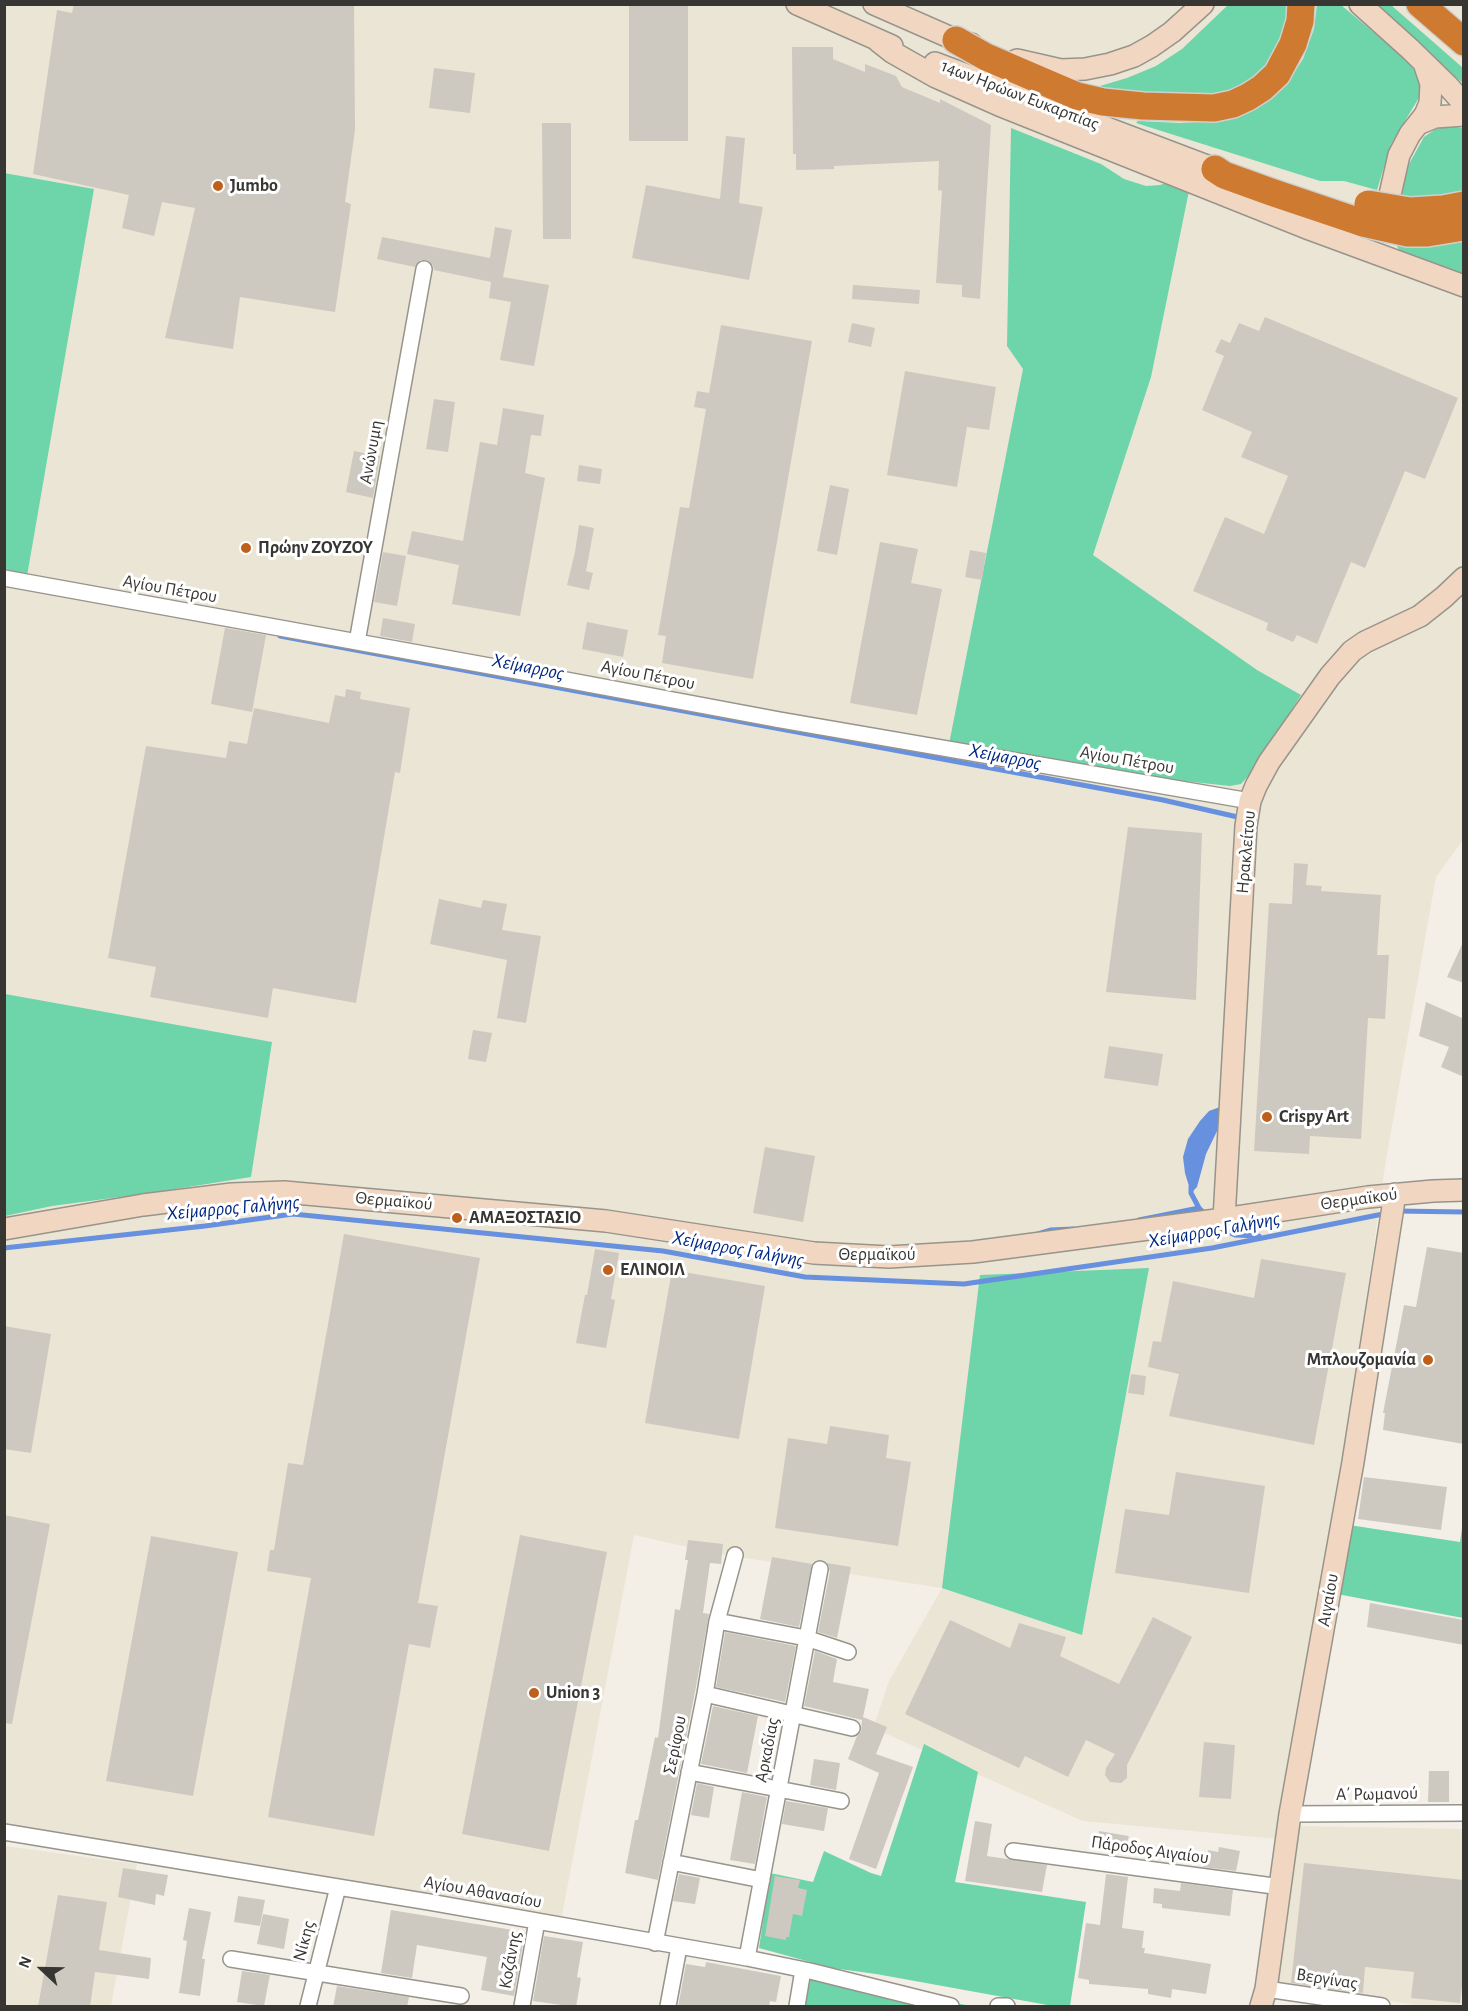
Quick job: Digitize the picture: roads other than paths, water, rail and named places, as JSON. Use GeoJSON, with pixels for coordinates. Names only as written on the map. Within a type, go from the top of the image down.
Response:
{"type":"FeatureCollection","features":[{"type":"Feature","properties":{"kind":"highway"},"geometry":{"type":"LineString","coordinates":[[956,40],[986,57],[1077,96],[1125,105],[1214,108],[1233,104],[1248,97],[1277,74],[1293,44],[1301,4]]}},
{"type":"Feature","properties":{"kind":"highway"},"geometry":{"type":"LineString","coordinates":[[1420,4],[1464,42]]}},
{"type":"Feature","properties":{"kind":"highway"},"geometry":{"type":"LineString","coordinates":[[1215,169],[1235,170],[1309,190],[1408,233],[1428,233],[1464,227]]}},
{"type":"Feature","properties":{"kind":"highway"},"geometry":{"type":"LineString","coordinates":[[1365,214],[1443,209],[1464,205]]}},
{"type":"Feature","properties":{"kind":"street","name":"14ων Ηρώων Ευκαρπίας"},"geometry":{"type":"LineString","coordinates":[[874,4],[956,40],[1035,65],[1061,70],[1085,69],[1110,64],[1143,52],[1172,32],[1203,4]]}},
{"type":"Feature","properties":{"kind":"street"},"geometry":{"type":"LineString","coordinates":[[897,4],[920,24]]}},
{"type":"Feature","properties":{"kind":"street"},"geometry":{"type":"LineString","coordinates":[[1360,4],[1448,86],[1464,104]]}},
{"type":"Feature","properties":{"kind":"street","name":"14ων Ηρώων Ευκαρπίας"},"geometry":{"type":"LineString","coordinates":[[815,8],[878,41],[1215,169]]}},
{"type":"Feature","properties":{"kind":"street"},"geometry":{"type":"LineString","coordinates":[[878,41],[892,52],[936,76],[999,105],[1464,286]]}},
{"type":"Feature","properties":{"kind":"street"},"geometry":{"type":"LineString","coordinates":[[1423,116],[1431,89],[1424,63]]}},
{"type":"Feature","properties":{"kind":"street"},"geometry":{"type":"LineString","coordinates":[[1378,254],[1395,169],[1404,144],[1448,86]]}},
{"type":"Feature","properties":{"kind":"street"},"geometry":{"type":"LineString","coordinates":[[1423,116],[1464,115]]}},
{"type":"Feature","properties":{"kind":"street","name":"Ανώνυμη"},"geometry":{"type":"LineString","coordinates":[[357,642],[424,269]]}},
{"type":"Feature","properties":{"kind":"street","name":"Αγίου Πέτρου"},"geometry":{"type":"LineString","coordinates":[[4,578],[780,720],[1250,801]]}},
{"type":"Feature","properties":{"kind":"street","name":"Ηρακλείτου"},"geometry":{"type":"LineString","coordinates":[[1224,1219],[1244,858],[1250,801],[1269,762],[1330,676],[1352,651],[1365,642],[1420,616],[1464,578]]}},
{"type":"Feature","properties":{"kind":"street","name":"Θερμαϊκού"},"geometry":{"type":"LineString","coordinates":[[4,1229],[181,1200],[256,1192],[284,1192],[564,1216],[653,1227],[814,1253],[889,1257],[973,1252],[1395,1194],[1464,1190]]}},
{"type":"Feature","properties":{"kind":"street","name":"Αιγαίου"},"geometry":{"type":"LineString","coordinates":[[1264,1998],[1290,1814],[1353,1462],[1395,1194]]}},
{"type":"Feature","properties":{"kind":"street","name":"Σερίφου"},"geometry":{"type":"LineString","coordinates":[[655,1943],[705,1694],[717,1621],[735,1555]]}},
{"type":"Feature","properties":{"kind":"street","name":"Αρκαδίας"},"geometry":{"type":"LineString","coordinates":[[747,1958],[820,1569]]}},
{"type":"Feature","properties":{"kind":"street"},"geometry":{"type":"LineString","coordinates":[[717,1621],[806,1638],[848,1652]]}},
{"type":"Feature","properties":{"kind":"street"},"geometry":{"type":"LineString","coordinates":[[705,1694],[852,1728]]}},
{"type":"Feature","properties":{"kind":"street"},"geometry":{"type":"LineString","coordinates":[[689,1773],[841,1801]]}},
{"type":"Feature","properties":{"kind":"street","name":"Α΄ Ρωμανού"},"geometry":{"type":"LineString","coordinates":[[1290,1814],[1464,1813]]}},
{"type":"Feature","properties":{"kind":"street","name":"Αγίου Αθανασίου"},"geometry":{"type":"LineString","coordinates":[[4,1832],[747,1958],[951,2007]]}},
{"type":"Feature","properties":{"kind":"street","name":"Πάροδος Αιγαίου"},"geometry":{"type":"LineString","coordinates":[[1013,1851],[1281,1887]]}},
{"type":"Feature","properties":{"kind":"street"},"geometry":{"type":"LineString","coordinates":[[671,1862],[762,1880]]}},
{"type":"Feature","properties":{"kind":"street","name":"Νίκης"},"geometry":{"type":"LineString","coordinates":[[308,2007],[338,1887]]}},
{"type":"Feature","properties":{"kind":"street","name":"Κοζάνης"},"geometry":{"type":"LineString","coordinates":[[522,2007],[537,1921]]}},
{"type":"Feature","properties":{"kind":"street"},"geometry":{"type":"LineString","coordinates":[[668,2007],[679,1947]]}},
{"type":"Feature","properties":{"kind":"street"},"geometry":{"type":"LineString","coordinates":[[231,1959],[461,1996]]}},
{"type":"Feature","properties":{"kind":"street"},"geometry":{"type":"LineString","coordinates":[[797,2007],[803,1970]]}},
{"type":"Feature","properties":{"kind":"street","name":"Βεργίνας"},"geometry":{"type":"LineString","coordinates":[[1264,1998],[1382,2007]]}},
{"type":"Feature","properties":{"kind":"street"},"geometry":{"type":"LineString","coordinates":[[998,2007],[1007,2007]]}},
{"type":"Feature","properties":{"kind":"water"},"geometry":{"type":"Polygon","coordinates":[[[1220,1107],[1218,1129],[1206,1154],[1197,1187],[1191,1193],[1183,1157],[1188,1139],[1209,1111],[1220,1107]]]}},
{"type":"Feature","properties":{"kind":"waterway","name":"Χείμαρρος"},"geometry":{"type":"LineString","coordinates":[[280,636],[1163,800],[1242,818]]}},
{"type":"Feature","properties":{"kind":"waterway","name":"Χείμαρρος"},"geometry":{"type":"LineString","coordinates":[[1191,1187],[1191,1193],[1199,1208],[1206,1215]]}},
{"type":"Feature","properties":{"kind":"waterway","name":"Χείμαρρος Γαλήνης"},"geometry":{"type":"LineString","coordinates":[[1139,1220],[1199,1208]]}},
{"type":"Feature","properties":{"kind":"waterway","name":"Χείμαρρος Γαλήνης"},"geometry":{"type":"LineString","coordinates":[[1397,1211],[1464,1212]]}},
{"type":"Feature","properties":{"kind":"waterway","name":"Χείμαρρος Γαλήνης"},"geometry":{"type":"LineString","coordinates":[[4,1248],[293,1214],[663,1251],[805,1277],[964,1284],[1212,1248],[1388,1213]]}},
{"type":"Feature","properties":{"kind":"waterway","name":"Χείμαρρος"},"geometry":{"type":"LineString","coordinates":[[1219,1228],[1235,1235],[1259,1236]]}},
{"type":"Feature","properties":{"kind":"waterway","name":"Χείμαρρος Γαλήνης"},"geometry":{"type":"LineString","coordinates":[[1038,1234],[1051,1230],[1073,1229]]}},
{"type":"Feature","properties":{"kind":"place","name":"Jumbo"},"geometry":{"type":"Point","coordinates":[218,186]}},
{"type":"Feature","properties":{"kind":"place","name":"Πρώην ΖΟΥΖΟΥ"},"geometry":{"type":"Point","coordinates":[246,548]}},
{"type":"Feature","properties":{"kind":"place","name":"Crispy Art"},"geometry":{"type":"Point","coordinates":[1267,1117]}},
{"type":"Feature","properties":{"kind":"place","name":"ΑΜΑΞΟΣΤΑΣΙΟ"},"geometry":{"type":"Point","coordinates":[457,1218]}},
{"type":"Feature","properties":{"kind":"place","name":"ΕΛΙΝΟΙΛ"},"geometry":{"type":"Point","coordinates":[608,1270]}},
{"type":"Feature","properties":{"kind":"place","name":"Μπλουζομανία"},"geometry":{"type":"Point","coordinates":[1428,1360]}},
{"type":"Feature","properties":{"kind":"place","name":"Union 3"},"geometry":{"type":"Point","coordinates":[534,1693]}}]}
